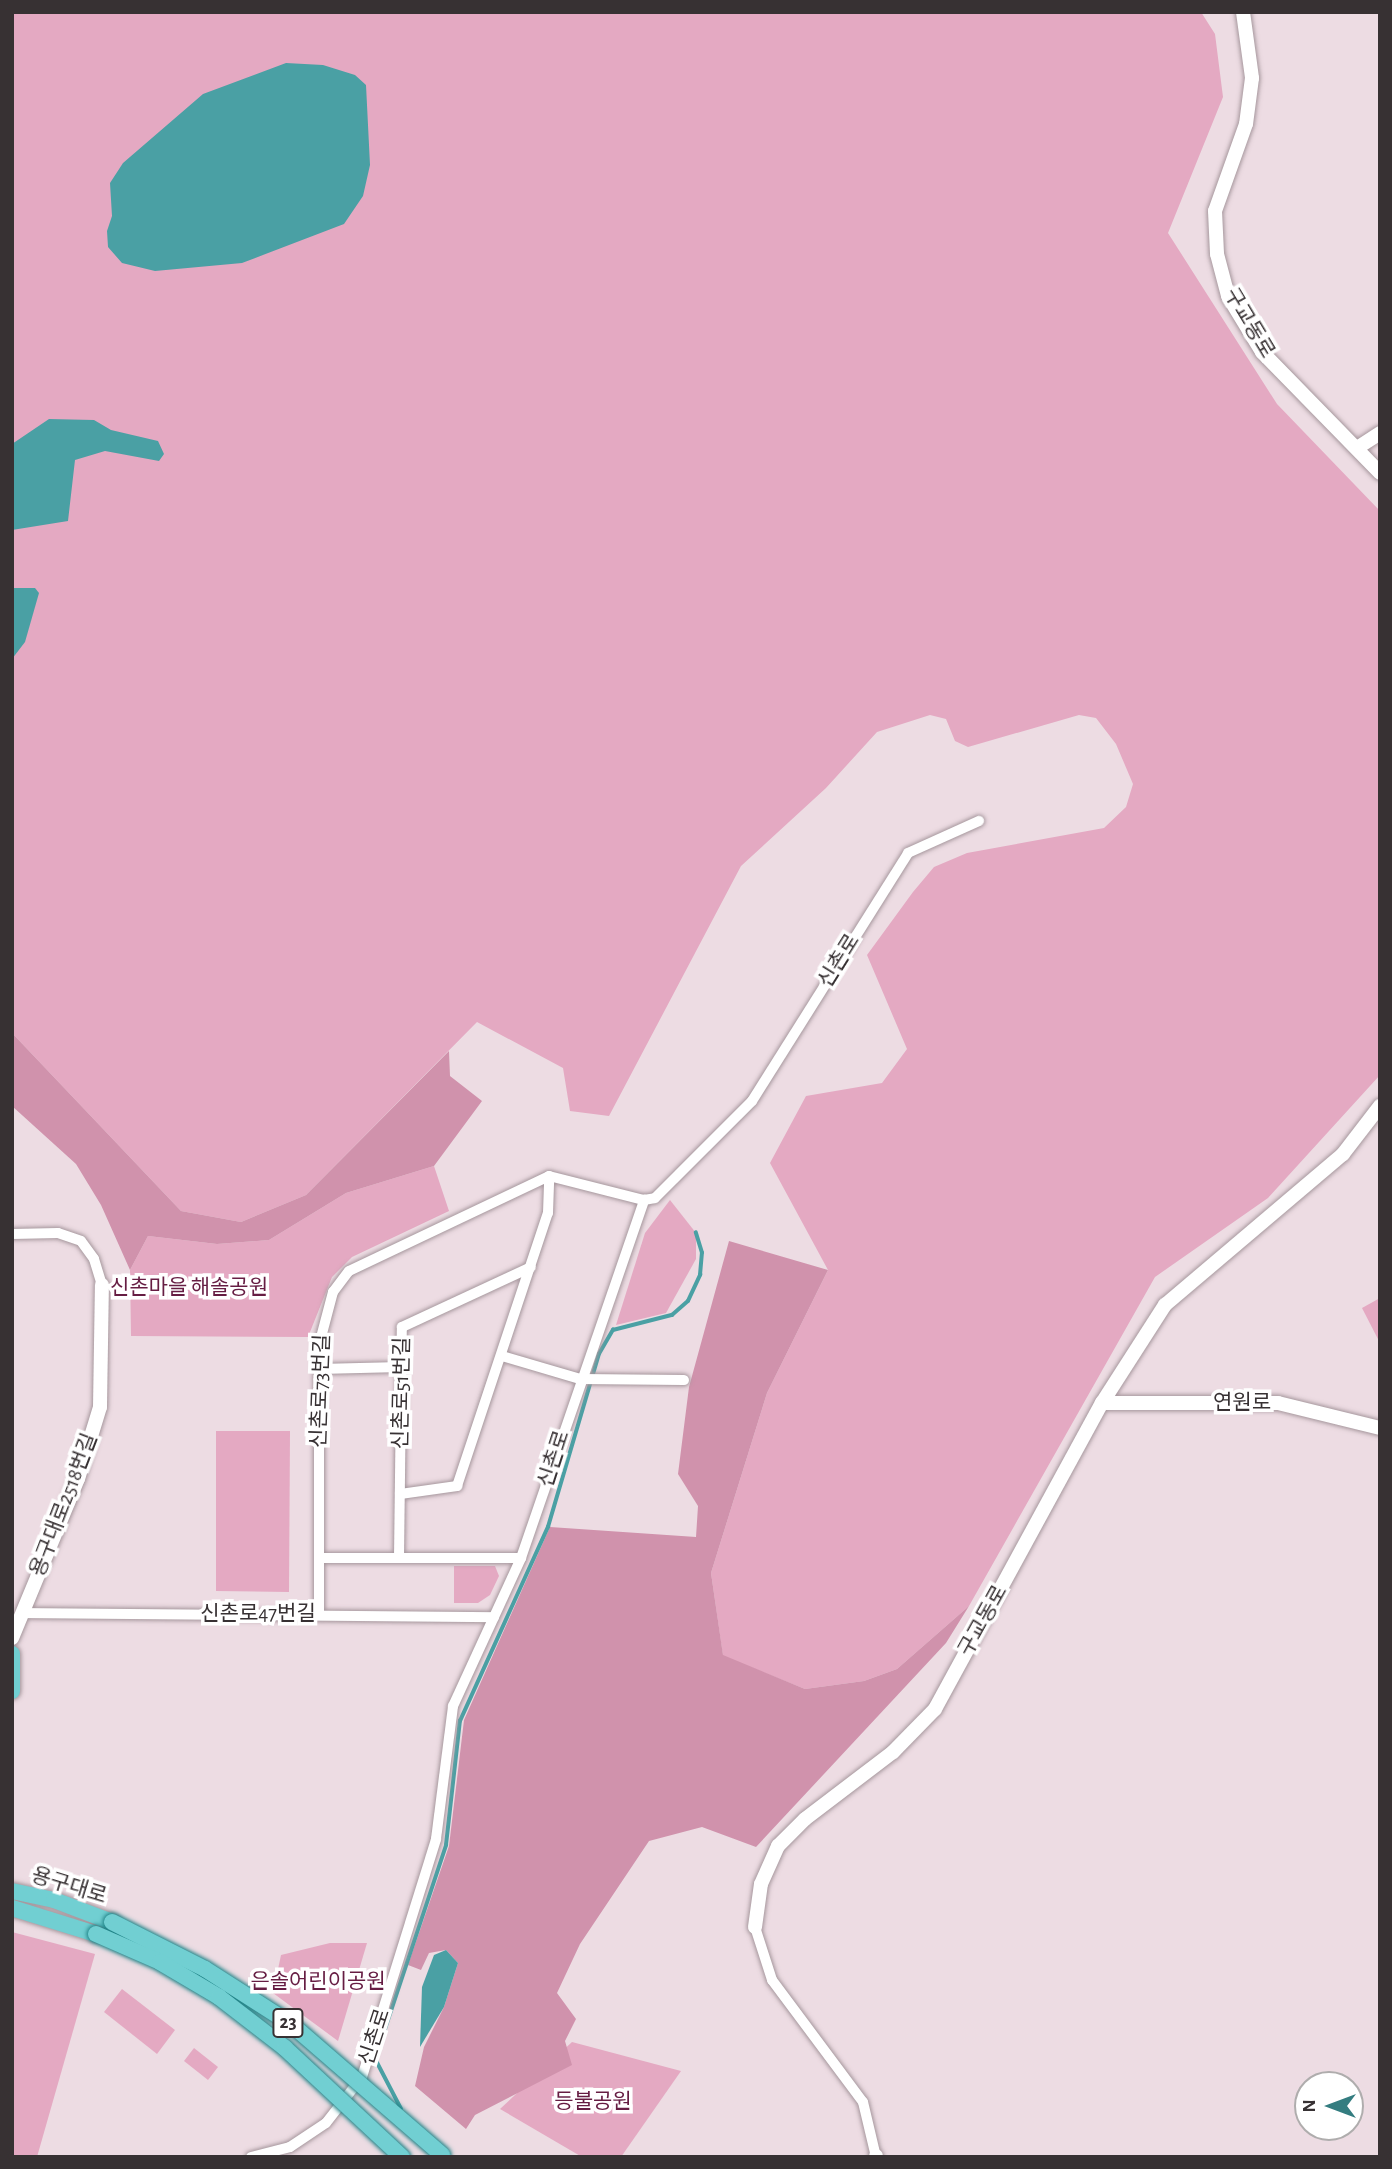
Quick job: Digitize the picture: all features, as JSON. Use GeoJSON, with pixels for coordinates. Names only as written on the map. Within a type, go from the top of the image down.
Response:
{"type":"FeatureCollection","features":[{"type":"Feature","properties":{"kind":"main road"},"geometry":{"type":"LineString","coordinates":[[12,1654],[12,1691]]}},
{"type":"Feature","properties":{"kind":"main road"},"geometry":{"type":"LineString","coordinates":[[12,1879],[34,1895]]}},
{"type":"Feature","properties":{"kind":"main road","name":"용구대로"},"geometry":{"type":"LineString","coordinates":[[12,1891],[54,1900],[112,1922],[205,1969],[291,2024],[443,2156]]}},
{"type":"Feature","properties":{"kind":"main road"},"geometry":{"type":"LineString","coordinates":[[12,1897],[54,1900]]}},
{"type":"Feature","properties":{"kind":"main road","name":"용구대로"},"geometry":{"type":"LineString","coordinates":[[12,1908],[96,1934],[160,1962],[219,1997],[285,2048],[402,2157]]}},
{"type":"Feature","properties":{"kind":"street","name":"구교동로"},"geometry":{"type":"LineString","coordinates":[[1243,12],[1252,78],[1246,124],[1215,211],[1222,275],[1228,296],[1262,352],[1380,473]]}},
{"type":"Feature","properties":{"kind":"street"},"geometry":{"type":"LineString","coordinates":[[1357,448],[1380,433]]}},
{"type":"Feature","properties":{"kind":"street","name":"신촌로"},"geometry":{"type":"LineString","coordinates":[[251,2157],[290,2147],[326,2123],[362,2077],[436,1839],[453,1706],[521,1558],[580,1379],[644,1200],[655,1198],[752,1101],[908,853],[979,821]]}},
{"type":"Feature","properties":{"kind":"street","name":"구교동로"},"geometry":{"type":"LineString","coordinates":[[876,2157],[863,2102],[772,1980],[755,1927],[761,1884],[778,1846],[804,1819],[893,1752],[934,1709],[1102,1403],[1165,1305],[1343,1154],[1380,1106]]}},
{"type":"Feature","properties":{"kind":"street"},"geometry":{"type":"LineString","coordinates":[[400,1494],[457,1486],[548,1213],[549,1176],[644,1200]]}},
{"type":"Feature","properties":{"kind":"street","name":"신촌로73번길"},"geometry":{"type":"LineString","coordinates":[[319,1614],[318,1368],[324,1315],[333,1292],[349,1271],[549,1176]]}},
{"type":"Feature","properties":{"kind":"street"},"geometry":{"type":"LineString","coordinates":[[12,1234],[58,1233],[81,1241],[94,1259],[102,1284]]}},
{"type":"Feature","properties":{"kind":"street","name":"신촌로51번길"},"geometry":{"type":"LineString","coordinates":[[399,1558],[402,1327],[531,1267]]}},
{"type":"Feature","properties":{"kind":"street","name":"용구대로2518번길"},"geometry":{"type":"LineString","coordinates":[[12,1638],[78,1479],[100,1407],[102,1284]]}},
{"type":"Feature","properties":{"kind":"street"},"geometry":{"type":"LineString","coordinates":[[502,1356],[580,1379],[684,1380]]}},
{"type":"Feature","properties":{"kind":"street"},"geometry":{"type":"LineString","coordinates":[[318,1368],[401,1367]]}},
{"type":"Feature","properties":{"kind":"street","name":"연원로"},"geometry":{"type":"LineString","coordinates":[[1102,1403],[1278,1403],[1380,1428]]}},
{"type":"Feature","properties":{"kind":"street"},"geometry":{"type":"LineString","coordinates":[[319,1558],[521,1558]]}},
{"type":"Feature","properties":{"kind":"street","name":"신촌로47번길"},"geometry":{"type":"LineString","coordinates":[[22,1613],[494,1617]]}},
{"type":"Feature","properties":{"kind":"green space"},"geometry":{"type":"Polygon","coordinates":[[[12,12],[1201,12],[1215,34],[1223,97],[1168,233],[1277,404],[1380,511],[1380,1075],[1268,1198],[1155,1277],[969,1606],[897,1669],[864,1681],[805,1689],[723,1656],[711,1573],[767,1393],[828,1270],[770,1163],[806,1096],[882,1083],[907,1049],[867,955],[913,892],[934,867],[967,853],[1104,828],[1126,807],[1133,784],[1116,744],[1096,718],[1079,715],[968,747],[955,741],[946,719],[930,715],[877,732],[826,788],[741,866],[609,1116],[570,1111],[563,1068],[477,1022],[306,1195],[241,1222],[181,1211],[12,1033],[12,12]]]}},
{"type":"Feature","properties":{"kind":"green space","name":"신촌마을 해솔공원"},"geometry":{"type":"Polygon","coordinates":[[[434,1166],[449,1211],[352,1257],[332,1277],[308,1337],[131,1336],[130,1270],[148,1236],[217,1244],[269,1240],[346,1193],[434,1166]]]}},
{"type":"Feature","properties":{"kind":"green space"},"geometry":{"type":"Polygon","coordinates":[[[670,1200],[696,1233],[696,1259],[666,1313],[616,1325],[645,1233],[670,1200]]]}},
{"type":"Feature","properties":{"kind":"green space"},"geometry":{"type":"Polygon","coordinates":[[[1380,1298],[1380,1343],[1362,1308],[1380,1298]]]}},
{"type":"Feature","properties":{"kind":"green space"},"geometry":{"type":"Polygon","coordinates":[[[216,1431],[290,1431],[289,1592],[216,1591],[216,1431]]]}},
{"type":"Feature","properties":{"kind":"green space"},"geometry":{"type":"Polygon","coordinates":[[[454,1566],[495,1566],[499,1576],[490,1595],[478,1603],[454,1603],[454,1566]]]}},
{"type":"Feature","properties":{"kind":"green space"},"geometry":{"type":"Polygon","coordinates":[[[12,1932],[95,1954],[37,2157],[12,2157],[12,1932]]]}},
{"type":"Feature","properties":{"kind":"green space","name":"은솔어린이공원"},"geometry":{"type":"Polygon","coordinates":[[[330,1943],[367,1943],[338,2041],[273,1993],[281,1955],[330,1943]]]}},
{"type":"Feature","properties":{"kind":"green space"},"geometry":{"type":"Polygon","coordinates":[[[122,1989],[175,2030],[157,2054],[104,2012],[122,1989]]]}},
{"type":"Feature","properties":{"kind":"green space","name":"등불공원"},"geometry":{"type":"Polygon","coordinates":[[[572,2042],[681,2071],[621,2157],[582,2157],[500,2109],[572,2042]]]}},
{"type":"Feature","properties":{"kind":"green space"},"geometry":{"type":"Polygon","coordinates":[[[194,2048],[218,2067],[208,2080],[184,2061],[194,2048]]]}},
{"type":"Feature","properties":{"kind":"shaded area"},"geometry":{"type":"Polygon","coordinates":[[[12,1033],[181,1211],[241,1222],[306,1195],[449,1051],[450,1076],[482,1101],[434,1166],[346,1193],[269,1240],[217,1244],[148,1236],[130,1270],[101,1205],[76,1164],[12,1106],[12,1033]]]}},
{"type":"Feature","properties":{"kind":"shaded area"},"geometry":{"type":"Polygon","coordinates":[[[729,1241],[828,1270],[767,1393],[711,1573],[723,1655],[805,1689],[864,1681],[897,1669],[969,1606],[946,1643],[756,1847],[702,1827],[649,1841],[580,1944],[557,1993],[576,2019],[565,2041],[572,2065],[475,2115],[466,2129],[415,2086],[424,2047],[444,2007],[458,1963],[446,1950],[429,1953],[421,1970],[408,1965],[449,1846],[464,1720],[550,1527],[696,1537],[698,1506],[678,1474],[689,1387],[729,1241]]]}},
{"type":"Feature","properties":{"kind":"water"},"geometry":{"type":"Polygon","coordinates":[[[286,63],[323,65],[355,75],[366,85],[370,165],[363,196],[344,224],[242,263],[155,271],[122,263],[108,247],[107,231],[112,216],[110,183],[123,163],[203,94],[286,63]]]}},
{"type":"Feature","properties":{"kind":"water"},"geometry":{"type":"Polygon","coordinates":[[[49,419],[94,420],[111,430],[158,441],[164,454],[159,461],[105,451],[75,460],[68,521],[12,530],[12,444],[49,419]]]}},
{"type":"Feature","properties":{"kind":"water"},"geometry":{"type":"Polygon","coordinates":[[[12,588],[35,588],[39,593],[25,642],[12,659],[12,588]]]}},
{"type":"Feature","properties":{"kind":"water"},"geometry":{"type":"Polygon","coordinates":[[[446,1950],[458,1963],[444,2007],[420,2047],[422,1987],[434,1955],[446,1950]]]}},
{"type":"Feature","properties":{"kind":"waterway"},"geometry":{"type":"LineString","coordinates":[[401,2109],[375,2059],[446,1845],[460,1721],[548,1527],[599,1354],[613,1330],[672,1315],[688,1301],[700,1275],[702,1253],[696,1233]]}}]}
